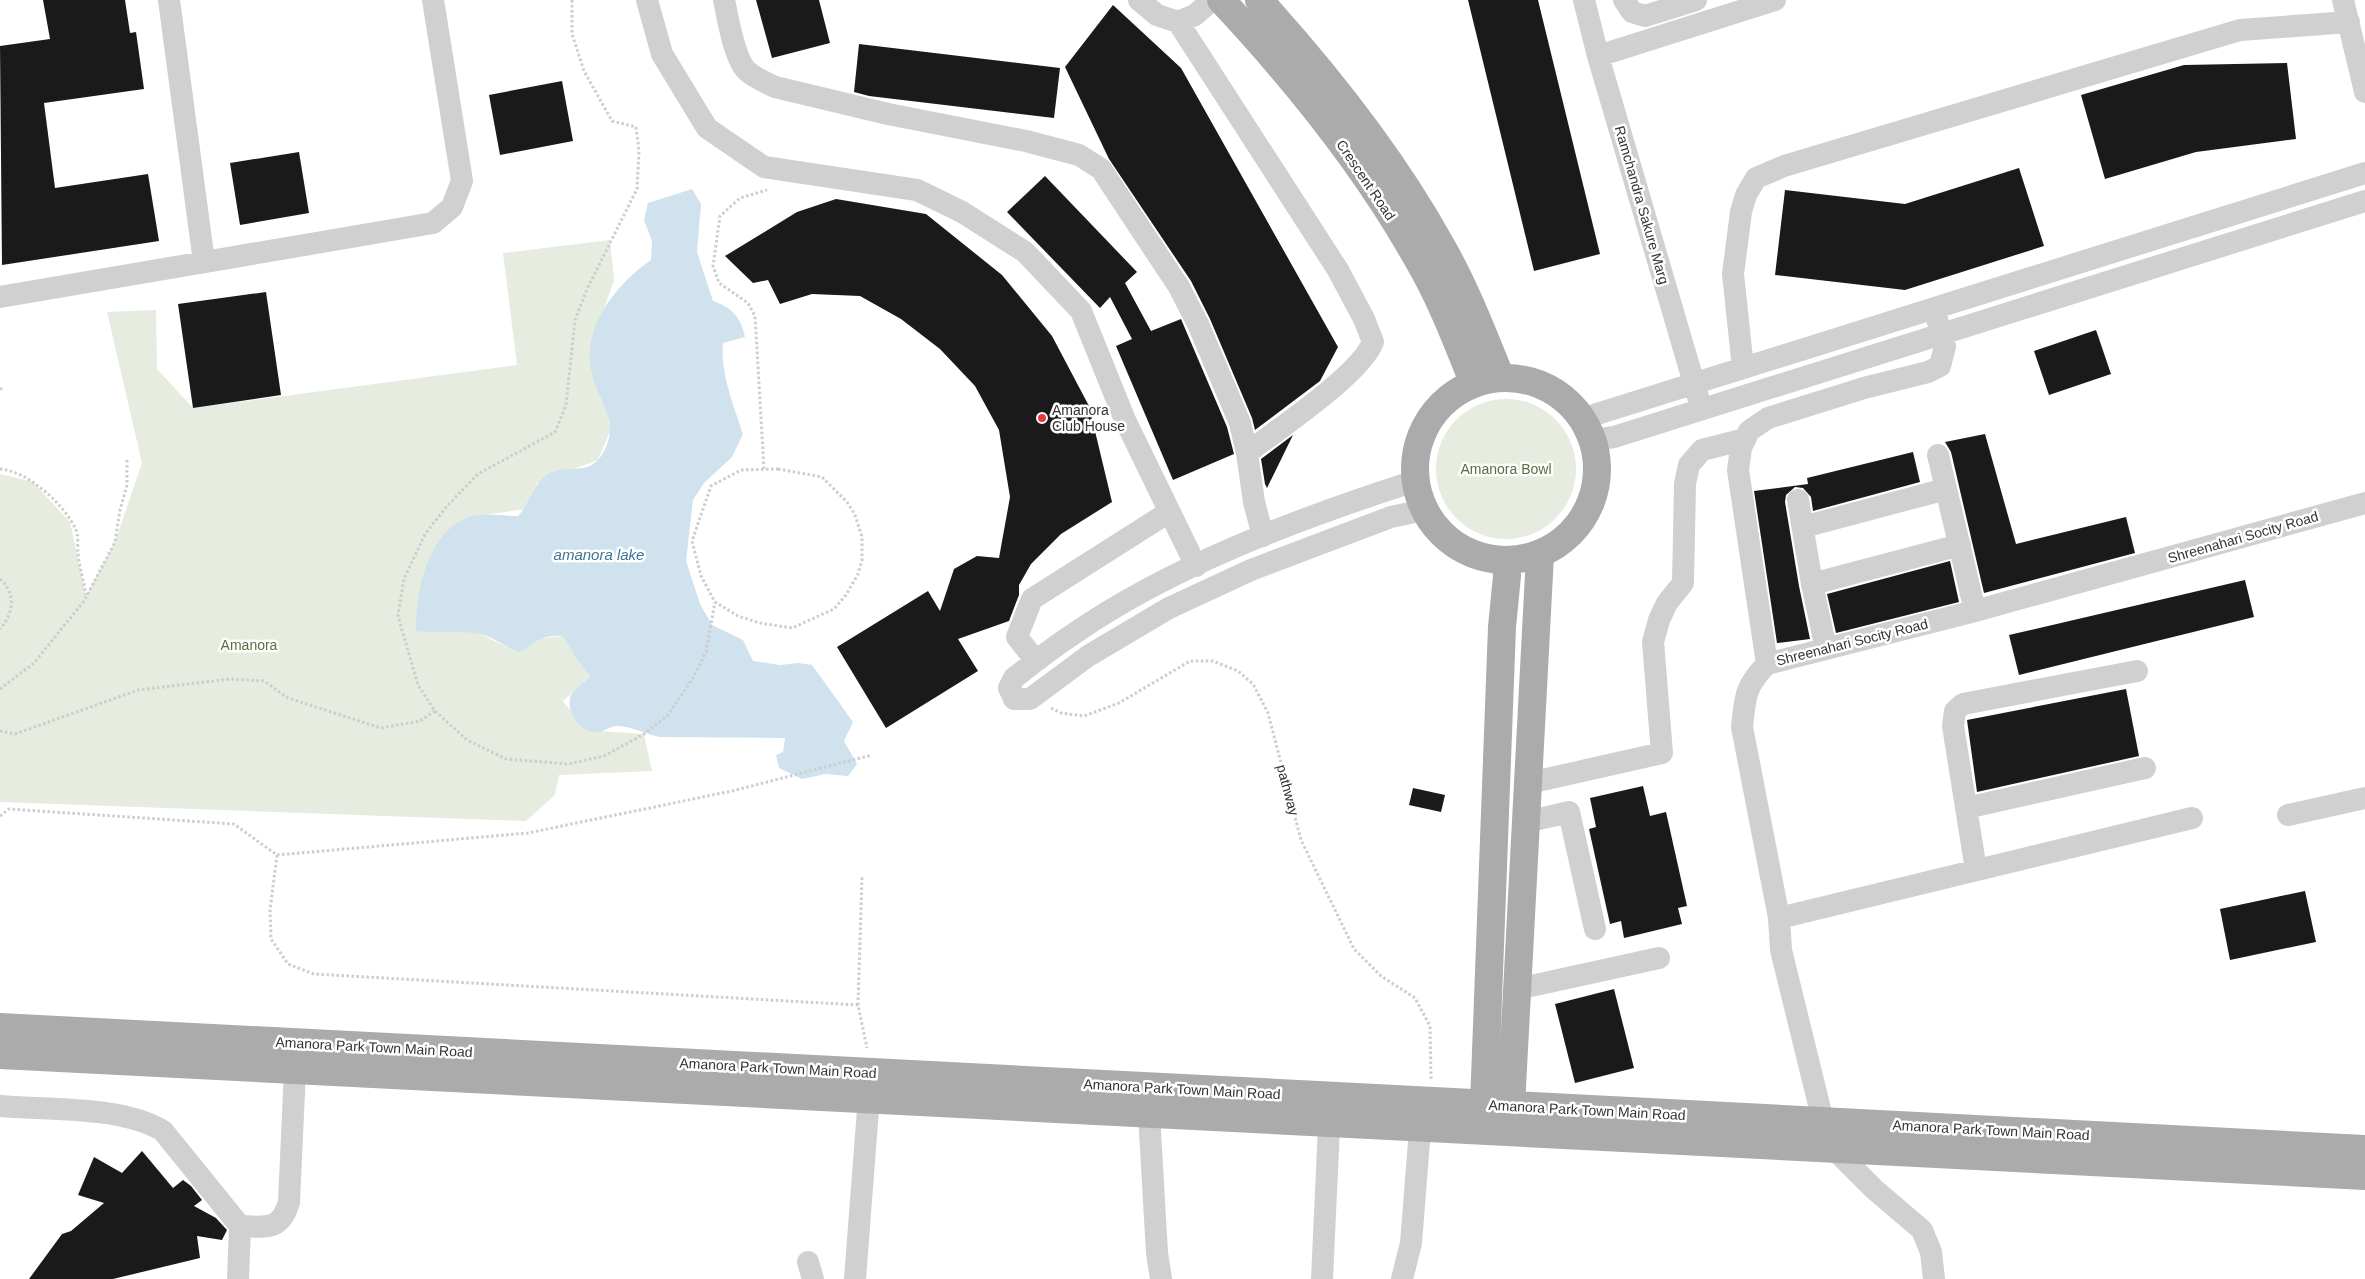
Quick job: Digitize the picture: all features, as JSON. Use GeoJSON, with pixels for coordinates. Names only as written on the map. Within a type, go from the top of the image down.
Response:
{"type":"FeatureCollection","features":[{"type":"Feature","properties":{"kind":"main road","name":"Crescent Road"},"geometry":{"type":"LineString","coordinates":[[1222,0],[1285,71],[1368,180],[1418,260],[1446,314],[1474,384]]}},
{"type":"Feature","properties":{"kind":"main road","name":"Crescent Road"},"geometry":{"type":"LineString","coordinates":[[1259,0],[1317,68],[1390,165],[1442,246],[1470,302],[1501,378]]}},
{"type":"Feature","properties":{"kind":"main road"},"geometry":{"type":"LineString","coordinates":[[1501,378],[1530,382],[1547,388],[1562,397],[1587,430],[1596,455],[1597,476],[1594,493],[1587,510],[1565,538],[1540,555],[1506,561],[1494,560],[1464,551],[1436,529],[1424,510],[1415,480],[1414,463],[1417,445],[1424,428],[1446,401],[1474,384],[1501,378]]}},
{"type":"Feature","properties":{"kind":"main road"},"geometry":{"type":"LineString","coordinates":[[1511,1106],[1540,555]]}},
{"type":"Feature","properties":{"kind":"main road"},"geometry":{"type":"LineString","coordinates":[[1484,1105],[1502,627],[1507,576],[1506,561]]}},
{"type":"Feature","properties":{"kind":"main road","name":"Amanora Park Town Main Road"},"geometry":{"type":"LineString","coordinates":[[0,1027],[2365,1149]]}},
{"type":"Feature","properties":{"kind":"main road","name":"Amanora Park Town Main Road"},"geometry":{"type":"LineString","coordinates":[[0,1055],[2365,1176]]}},
{"type":"Feature","properties":{"kind":"street"},"geometry":{"type":"LineString","coordinates":[[169,0],[204,262]]}},
{"type":"Feature","properties":{"kind":"street"},"geometry":{"type":"LineString","coordinates":[[0,297],[433,223],[452,207],[462,181],[433,0]]}},
{"type":"Feature","properties":{"kind":"street"},"geometry":{"type":"LineString","coordinates":[[647,0],[662,54],[707,128],[764,167],[917,190],[962,212],[1025,252],[1081,311],[1124,420],[1196,566]]}},
{"type":"Feature","properties":{"kind":"street"},"geometry":{"type":"LineString","coordinates":[[724,0],[737,50],[746,70],[760,80],[775,87],[888,114],[1026,141],[1079,155],[1101,170],[1179,287],[1198,324],[1240,423],[1247,453],[1254,502],[1263,536]]}},
{"type":"Feature","properties":{"kind":"street"},"geometry":{"type":"LineString","coordinates":[[1139,0],[1157,15],[1178,22],[1338,270],[1364,319],[1373,342],[1368,352],[1351,371],[1247,453]]}},
{"type":"Feature","properties":{"kind":"street"},"geometry":{"type":"LineString","coordinates":[[1178,22],[1195,15],[1212,0]]}},
{"type":"Feature","properties":{"kind":"street","name":"Ramchandra Sakure Marg"},"geometry":{"type":"LineString","coordinates":[[1584,0],[1598,56],[1702,410]]}},
{"type":"Feature","properties":{"kind":"street"},"geometry":{"type":"LineString","coordinates":[[1624,0],[1632,12],[1645,16],[1696,0]]}},
{"type":"Feature","properties":{"kind":"street"},"geometry":{"type":"LineString","coordinates":[[1598,56],[1775,0]]}},
{"type":"Feature","properties":{"kind":"street"},"geometry":{"type":"LineString","coordinates":[[2343,0],[2357,25]]}},
{"type":"Feature","properties":{"kind":"street"},"geometry":{"type":"LineString","coordinates":[[2359,0],[2357,25],[2365,92]]}},
{"type":"Feature","properties":{"kind":"street"},"geometry":{"type":"LineString","coordinates":[[1743,368],[1733,274],[1741,212],[1746,195],[1756,178],[1784,166],[2240,30],[2357,25]]}},
{"type":"Feature","properties":{"kind":"street"},"geometry":{"type":"LineString","coordinates":[[1587,430],[1694,384],[2365,173]]}},
{"type":"Feature","properties":{"kind":"street"},"geometry":{"type":"LineString","coordinates":[[1587,430],[1614,437],[2365,201]]}},
{"type":"Feature","properties":{"kind":"street"},"geometry":{"type":"LineString","coordinates":[[1768,664],[1738,470],[1741,448],[1745,439],[1749,431],[1768,418],[1928,372],[1940,366],[1946,346],[1934,308]]}},
{"type":"Feature","properties":{"kind":"street"},"geometry":{"type":"LineString","coordinates":[[1814,346],[1828,400]]}},
{"type":"Feature","properties":{"kind":"street"},"geometry":{"type":"LineString","coordinates":[[1528,783],[1662,753],[1653,642],[1667,603],[1683,583],[1685,484],[1689,465],[1702,450],[1745,439]]}},
{"type":"Feature","properties":{"kind":"street"},"geometry":{"type":"LineString","coordinates":[[1938,455],[1975,611]]}},
{"type":"Feature","properties":{"kind":"street"},"geometry":{"type":"LineString","coordinates":[[1415,480],[1263,536],[1156,584],[1081,629],[1014,678],[1009,688],[1014,699],[1030,699],[1088,656],[1169,608],[1251,570],[1391,517],[1424,510]]}},
{"type":"Feature","properties":{"kind":"street"},"geometry":{"type":"LineString","coordinates":[[1803,527],[1946,488]]}},
{"type":"Feature","properties":{"kind":"street"},"geometry":{"type":"LineString","coordinates":[[1798,500],[1812,584],[1826,649]]}},
{"type":"Feature","properties":{"kind":"street","name":"Shreenahari Socity Road"},"geometry":{"type":"LineString","coordinates":[[1835,1150],[1823,1121],[1781,950],[1779,918],[1742,727],[1745,698],[1753,678],[1768,664],[1975,611],[2365,503]]}},
{"type":"Feature","properties":{"kind":"street"},"geometry":{"type":"LineString","coordinates":[[1036,661],[1017,637],[1032,599],[1169,512]]}},
{"type":"Feature","properties":{"kind":"street"},"geometry":{"type":"LineString","coordinates":[[1812,584],[1960,546]]}},
{"type":"Feature","properties":{"kind":"street"},"geometry":{"type":"LineString","coordinates":[[1976,870],[1953,726],[1955,712],[1963,704],[2137,671]]}},
{"type":"Feature","properties":{"kind":"street"},"geometry":{"type":"LineString","coordinates":[[1966,808],[2145,768]]}},
{"type":"Feature","properties":{"kind":"street"},"geometry":{"type":"LineString","coordinates":[[2288,815],[2365,798]]}},
{"type":"Feature","properties":{"kind":"street"},"geometry":{"type":"LineString","coordinates":[[1526,822],[1569,812],[1595,929]]}},
{"type":"Feature","properties":{"kind":"street"},"geometry":{"type":"LineString","coordinates":[[1779,918],[2192,818]]}},
{"type":"Feature","properties":{"kind":"street"},"geometry":{"type":"LineString","coordinates":[[1517,989],[1659,958]]}},
{"type":"Feature","properties":{"kind":"street"},"geometry":{"type":"LineString","coordinates":[[240,1226],[267,1227],[279,1222],[286,1214],[289,1202],[295,1070]]}},
{"type":"Feature","properties":{"kind":"street"},"geometry":{"type":"LineString","coordinates":[[855,1279],[868,1100],[872,1073]]}},
{"type":"Feature","properties":{"kind":"street"},"geometry":{"type":"LineString","coordinates":[[1322,1279],[1331,1097]]}},
{"type":"Feature","properties":{"kind":"street"},"geometry":{"type":"LineString","coordinates":[[0,1106],[125,1115],[148,1122],[163,1132],[240,1226],[238,1279]]}},
{"type":"Feature","properties":{"kind":"street"},"geometry":{"type":"LineString","coordinates":[[1149,1114],[1157,1253],[1161,1279]]}},
{"type":"Feature","properties":{"kind":"street"},"geometry":{"type":"LineString","coordinates":[[1402,1279],[1410,1243],[1420,1128]]}},
{"type":"Feature","properties":{"kind":"street"},"geometry":{"type":"LineString","coordinates":[[1835,1150],[1874,1189],[1922,1230],[1931,1252],[1934,1279]]}},
{"type":"Feature","properties":{"kind":"path"},"geometry":{"type":"LineString","coordinates":[[572,0],[572,34],[588,78],[612,120],[636,127],[639,151],[637,189],[587,289],[575,320],[566,405],[555,432],[478,474],[447,506],[425,534],[404,579],[398,616],[418,685],[435,711],[466,740],[506,760],[568,764],[604,756],[644,734],[668,715],[693,678],[706,652],[715,602]]}},
{"type":"Feature","properties":{"kind":"path"},"geometry":{"type":"LineString","coordinates":[[764,469],[755,316],[748,302],[719,282],[713,266],[720,216],[740,198],[768,190]]}},
{"type":"Feature","properties":{"kind":"path"},"geometry":{"type":"LineString","coordinates":[[0,689],[34,663],[86,597],[115,542],[120,510],[127,485],[127,459]]}},
{"type":"Feature","properties":{"kind":"path"},"geometry":{"type":"LineString","coordinates":[[778,468],[822,477],[847,502],[862,537],[862,560],[858,574],[846,596],[834,609],[792,628],[760,623],[738,616],[715,602],[701,576],[692,541],[711,486],[741,470],[764,469],[778,468]]}},
{"type":"Feature","properties":{"kind":"path"},"geometry":{"type":"LineString","coordinates":[[0,470],[8,470],[33,482],[58,504],[77,531],[78,555],[86,597]]}},
{"type":"Feature","properties":{"kind":"path"},"geometry":{"type":"LineString","coordinates":[[0,579],[13,601],[10,619],[0,629]]}},
{"type":"Feature","properties":{"kind":"path","name":"pathway"},"geometry":{"type":"LineString","coordinates":[[1030,699],[1062,713],[1084,716],[1119,703],[1190,661],[1213,661],[1238,671],[1253,684],[1268,713],[1301,840],[1354,949],[1381,976],[1415,998],[1430,1026],[1432,1102]]}},
{"type":"Feature","properties":{"kind":"path"},"geometry":{"type":"LineString","coordinates":[[0,731],[15,734],[138,690],[230,679],[264,681],[288,698],[381,728],[420,721],[435,711]]}},
{"type":"Feature","properties":{"kind":"path"},"geometry":{"type":"LineString","coordinates":[[0,816],[8,809],[234,824],[277,855],[528,833],[732,791],[872,755]]}},
{"type":"Feature","properties":{"kind":"path"},"geometry":{"type":"LineString","coordinates":[[277,855],[270,910],[271,939],[288,964],[314,974],[858,1005]]}},
{"type":"Feature","properties":{"kind":"path"},"geometry":{"type":"LineString","coordinates":[[862,876],[858,1005],[872,1073]]}},
{"type":"Feature","properties":{"kind":"green space","name":"Amanora"},"geometry":{"type":"Polygon","coordinates":[[[610,240],[614,280],[600,320],[592,374],[607,411],[610,431],[598,460],[537,483],[525,509],[465,518],[478,633],[519,653],[538,639],[563,636],[590,676],[563,701],[586,730],[644,734],[652,771],[559,775],[555,795],[526,821],[0,802],[0,474],[33,482],[70,522],[86,596],[115,542],[142,463],[107,312],[156,310],[157,369],[193,408],[517,365],[503,253],[610,240]]]}},
{"type":"Feature","properties":{"kind":"green space","name":"Amanora Bowl"},"geometry":{"type":"Polygon","coordinates":[[[1506,399],[1533,405],[1545,411],[1555,420],[1564,430],[1570,442],[1576,469],[1570,496],[1564,508],[1555,518],[1545,527],[1533,533],[1506,539],[1479,533],[1467,527],[1457,518],[1448,508],[1442,496],[1436,469],[1442,442],[1448,430],[1457,420],[1467,411],[1479,405],[1506,399]]]}},
{"type":"Feature","properties":{"kind":"water","name":"amanora lake"},"geometry":{"type":"Polygon","coordinates":[[[692,189],[701,204],[697,252],[713,301],[735,314],[741,324],[745,337],[723,343],[728,389],[743,434],[732,457],[704,483],[693,500],[686,561],[700,604],[712,625],[743,640],[753,661],[780,665],[798,663],[812,665],[853,722],[844,741],[857,764],[848,776],[826,774],[802,779],[779,768],[776,755],[783,752],[785,738],[660,737],[619,726],[602,731],[590,731],[579,725],[575,720],[570,708],[570,701],[572,693],[590,676],[563,636],[550,636],[535,642],[519,653],[490,637],[480,634],[416,631],[418,600],[426,568],[432,552],[451,527],[469,517],[490,515],[518,516],[540,480],[552,472],[589,466],[601,457],[606,447],[610,428],[606,410],[592,374],[591,341],[596,324],[604,309],[625,282],[651,260],[652,241],[644,220],[648,203],[692,189]]]}},
{"type":"Feature","properties":{"kind":"building"},"geometry":{"type":"Polygon","coordinates":[[[43,0],[125,0],[130,33],[136,32],[144,89],[44,103],[55,188],[148,174],[159,241],[2,265],[0,46],[50,39],[43,0]]]}},
{"type":"Feature","properties":{"kind":"building"},"geometry":{"type":"Polygon","coordinates":[[[756,0],[819,0],[830,43],[772,58],[756,0]]]}},
{"type":"Feature","properties":{"kind":"building"},"geometry":{"type":"Polygon","coordinates":[[[1468,0],[1538,0],[1600,254],[1534,271],[1468,0]]]}},
{"type":"Feature","properties":{"kind":"building"},"geometry":{"type":"Polygon","coordinates":[[[1113,5],[1181,68],[1338,347],[1320,381],[1255,430],[1252,418],[1210,319],[1191,281],[1109,159],[1065,67],[1113,5]]]}},
{"type":"Feature","properties":{"kind":"building"},"geometry":{"type":"Polygon","coordinates":[[[859,44],[1060,68],[1054,118],[869,96],[854,92],[859,44]]]}},
{"type":"Feature","properties":{"kind":"building"},"geometry":{"type":"Polygon","coordinates":[[[2287,63],[2296,139],[2196,152],[2105,179],[2081,95],[2184,65],[2287,63]]]}},
{"type":"Feature","properties":{"kind":"building"},"geometry":{"type":"Polygon","coordinates":[[[562,81],[573,141],[500,155],[489,95],[562,81]]]}},
{"type":"Feature","properties":{"kind":"building"},"geometry":{"type":"Polygon","coordinates":[[[299,152],[309,213],[240,225],[230,163],[299,152]]]}},
{"type":"Feature","properties":{"kind":"building"},"geometry":{"type":"Polygon","coordinates":[[[2019,168],[2044,246],[1905,290],[1775,275],[1785,190],[1905,204],[2019,168]]]}},
{"type":"Feature","properties":{"kind":"building"},"geometry":{"type":"Polygon","coordinates":[[[1045,176],[1137,272],[1125,283],[1151,331],[1181,319],[1227,427],[1234,454],[1173,480],[1116,346],[1132,339],[1110,297],[1100,308],[1007,212],[1045,176]]]}},
{"type":"Feature","properties":{"kind":"building","name":"Amanora Club House"},"geometry":{"type":"Polygon","coordinates":[[[836,199],[926,214],[1002,275],[1052,336],[1089,406],[1112,502],[1061,534],[1031,564],[1019,585],[1019,595],[1009,621],[958,639],[978,671],[886,728],[837,647],[928,591],[940,611],[954,569],[977,556],[999,558],[1010,497],[999,430],[975,386],[940,349],[901,319],[860,296],[812,294],[780,304],[768,280],[753,283],[725,256],[797,212],[836,199]]]}},
{"type":"Feature","properties":{"kind":"building"},"geometry":{"type":"Polygon","coordinates":[[[266,292],[281,395],[193,408],[178,304],[266,292]]]}},
{"type":"Feature","properties":{"kind":"building"},"geometry":{"type":"Polygon","coordinates":[[[2096,330],[2111,374],[2049,395],[2034,351],[2096,330]]]}},
{"type":"Feature","properties":{"kind":"building"},"geometry":{"type":"Polygon","coordinates":[[[1985,434],[2016,544],[2126,517],[2135,553],[1984,593],[1951,452],[1945,442],[1985,434]]]}},
{"type":"Feature","properties":{"kind":"building"},"geometry":{"type":"Polygon","coordinates":[[[1293,435],[1267,488],[1261,459],[1293,435]]]}},
{"type":"Feature","properties":{"kind":"building"},"geometry":{"type":"Polygon","coordinates":[[[1913,452],[1920,482],[1813,511],[1811,497],[1803,488],[1795,487],[1786,495],[1785,502],[1799,586],[1810,639],[1777,643],[1754,491],[1808,484],[1807,478],[1913,452]]]}},
{"type":"Feature","properties":{"kind":"building"},"geometry":{"type":"Polygon","coordinates":[[[1950,561],[1959,602],[1836,633],[1827,594],[1950,561]]]}},
{"type":"Feature","properties":{"kind":"building"},"geometry":{"type":"Polygon","coordinates":[[[2245,580],[2254,617],[2019,675],[2009,635],[2245,580]]]}},
{"type":"Feature","properties":{"kind":"building"},"geometry":{"type":"Polygon","coordinates":[[[2126,689],[2139,756],[1977,792],[1967,720],[2126,689]]]}},
{"type":"Feature","properties":{"kind":"building"},"geometry":{"type":"Polygon","coordinates":[[[1643,786],[1650,816],[1666,812],[1687,906],[1678,908],[1682,924],[1624,938],[1621,921],[1610,924],[1589,829],[1596,827],[1590,798],[1643,786]]]}},
{"type":"Feature","properties":{"kind":"building"},"geometry":{"type":"Polygon","coordinates":[[[1413,788],[1445,795],[1441,812],[1409,805],[1413,788]]]}},
{"type":"Feature","properties":{"kind":"building"},"geometry":{"type":"Polygon","coordinates":[[[2305,891],[2316,942],[2230,960],[2220,909],[2305,891]]]}},
{"type":"Feature","properties":{"kind":"building"},"geometry":{"type":"Polygon","coordinates":[[[1614,989],[1634,1068],[1575,1083],[1555,1004],[1614,989]]]}},
{"type":"Feature","properties":{"kind":"building"},"geometry":{"type":"Polygon","coordinates":[[[142,1151],[173,1188],[183,1180],[191,1186],[202,1200],[194,1206],[216,1218],[227,1230],[222,1240],[197,1236],[200,1258],[113,1279],[29,1279],[62,1234],[71,1231],[104,1203],[78,1195],[94,1157],[122,1173],[142,1151]]]}},
{"type":"Feature","properties":{"kind":"place","name":"Amanora Club House"},"geometry":{"type":"Point","coordinates":[1042,418]}}]}
